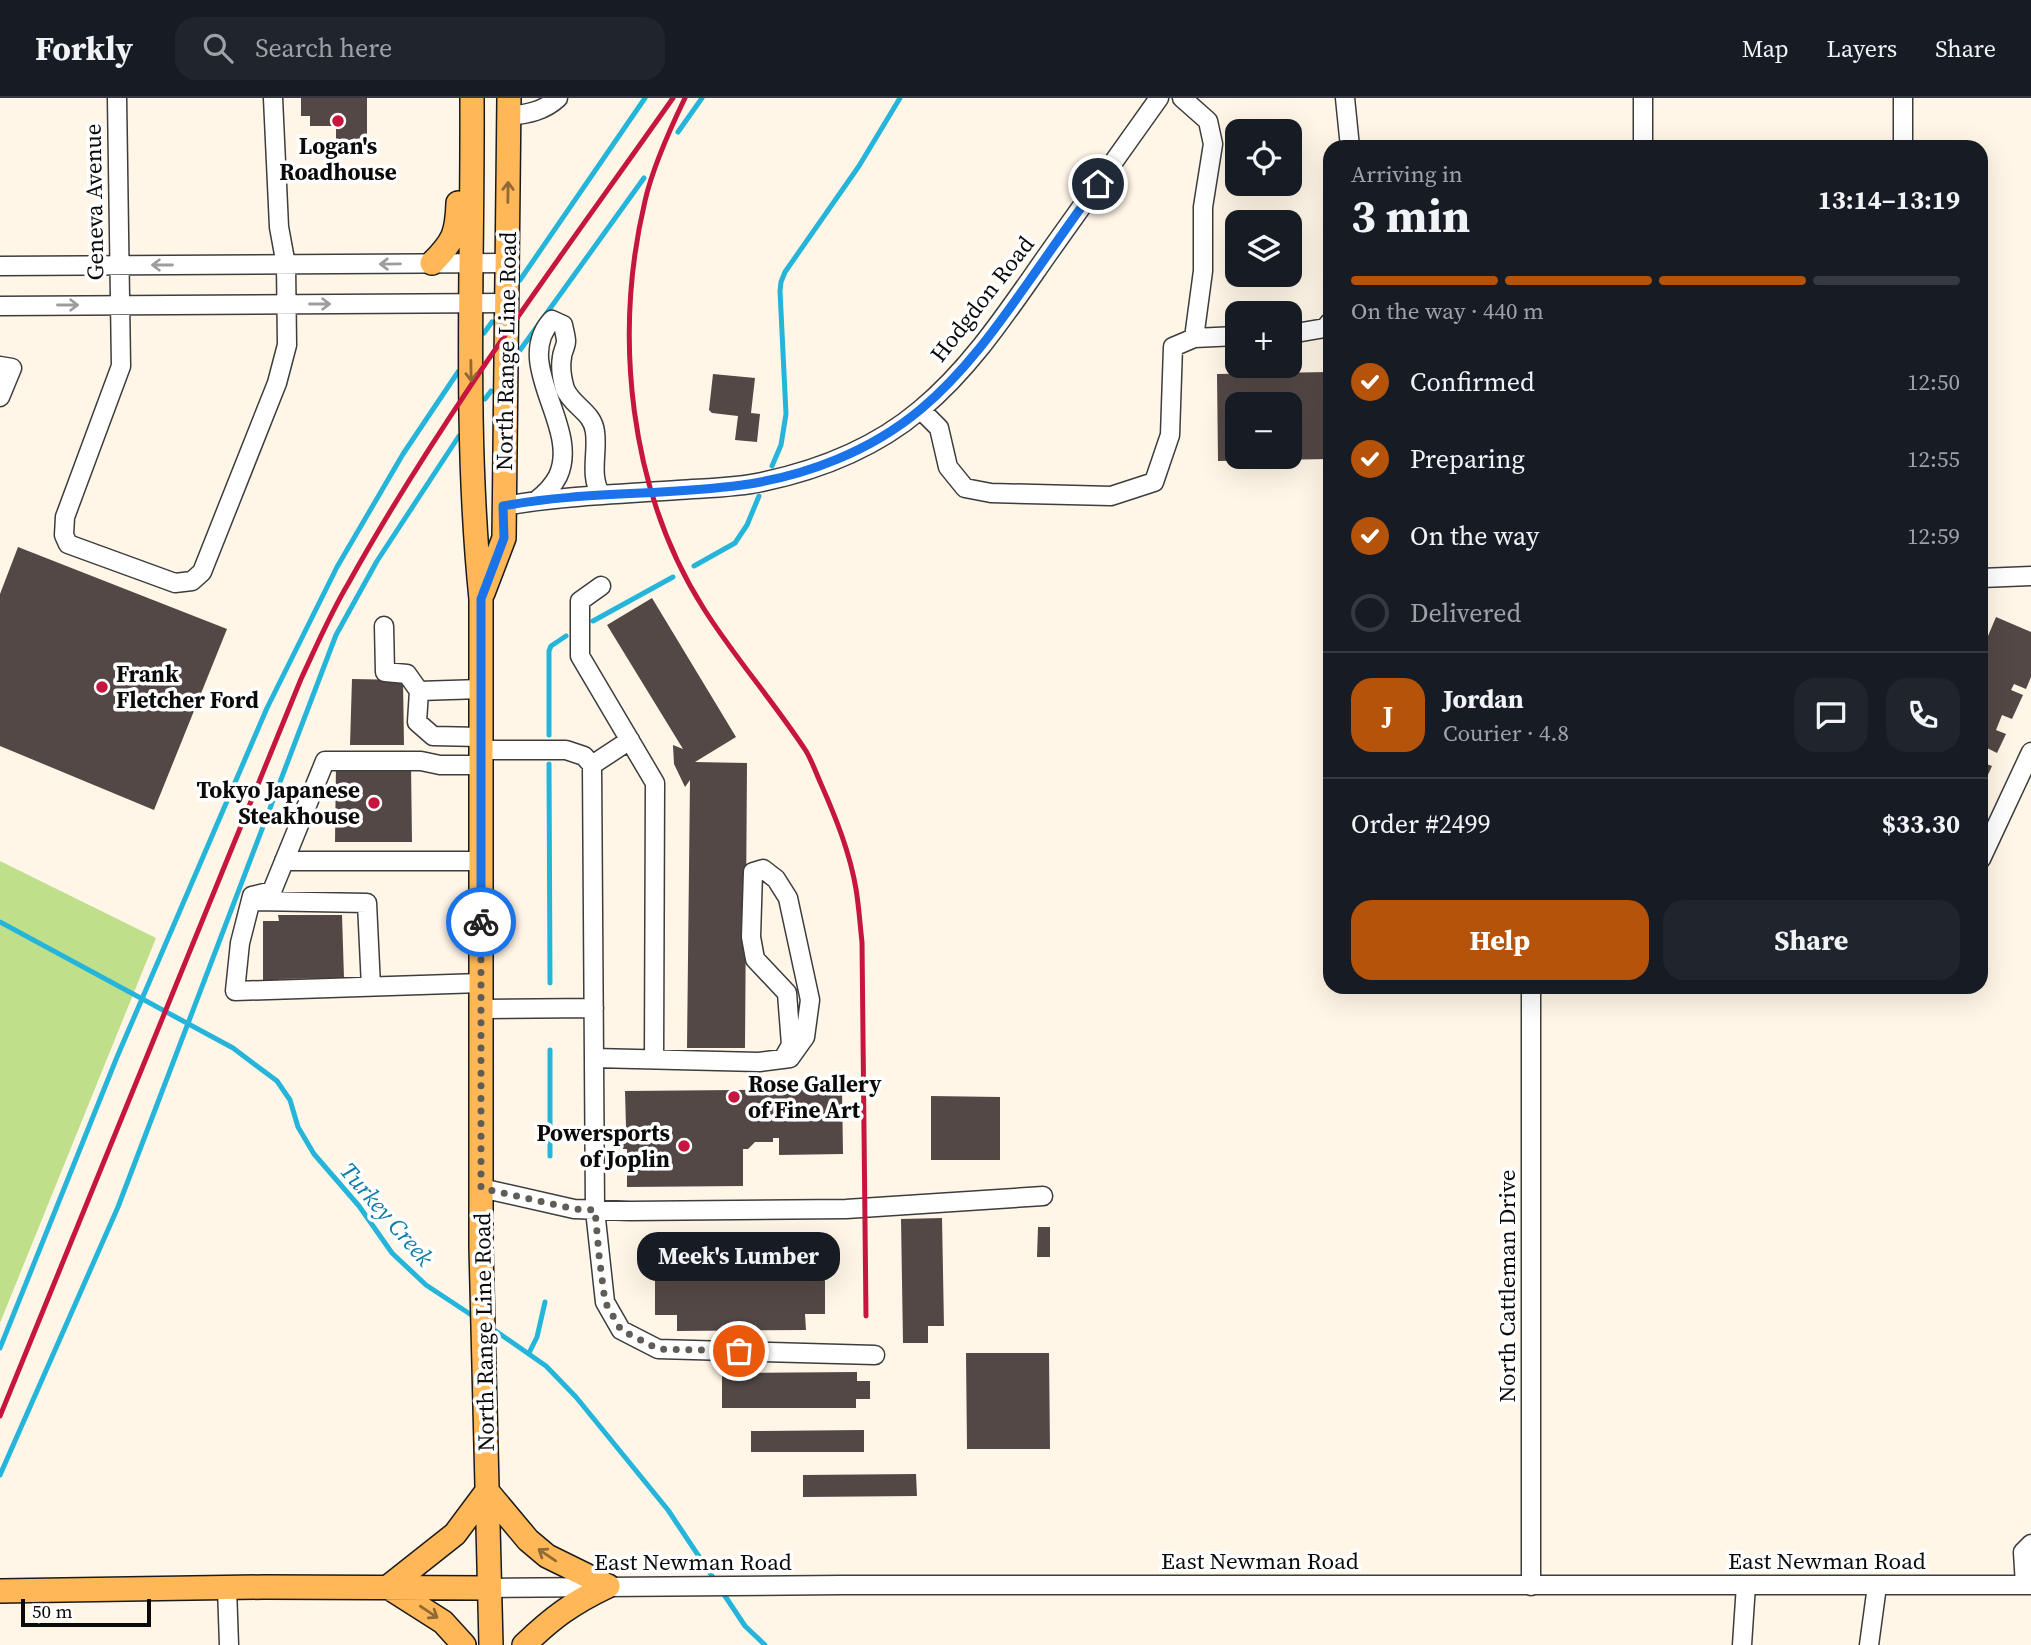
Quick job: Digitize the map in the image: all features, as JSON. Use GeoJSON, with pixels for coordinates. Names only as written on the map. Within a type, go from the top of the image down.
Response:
{"type":"FeatureCollection","features":[{"type":"Feature","properties":{"kind":"main road"},"geometry":{"type":"LineString","coordinates":[[432,263],[447,248],[457,227],[458,98]]}},
{"type":"Feature","properties":{"kind":"main road","name":"North Range Line Road"},"geometry":{"type":"LineString","coordinates":[[472,98],[470,303],[474,534],[481,599],[481,1247],[491,1645]]}},
{"type":"Feature","properties":{"kind":"main road","name":"North Range Line Road"},"geometry":{"type":"LineString","coordinates":[[481,599],[504,538],[509,107]]}},
{"type":"Feature","properties":{"kind":"main road"},"geometry":{"type":"LineString","coordinates":[[388,1587],[455,1534],[487,1490],[528,1540],[547,1556],[608,1586]]}},
{"type":"Feature","properties":{"kind":"main road"},"geometry":{"type":"LineString","coordinates":[[524,1645],[550,1619],[608,1586]]}},
{"type":"Feature","properties":{"kind":"main road"},"geometry":{"type":"LineString","coordinates":[[388,1587],[443,1622],[464,1645]]}},
{"type":"Feature","properties":{"kind":"main road"},"geometry":{"type":"LineString","coordinates":[[0,1591],[489,1588]]}},
{"type":"Feature","properties":{"kind":"street","name":"Geneva Avenue"},"geometry":{"type":"LineString","coordinates":[[117,98],[121,366],[65,517],[64,535],[68,544],[175,583],[192,581],[202,572],[277,383],[287,345],[286,265],[278,221],[273,98]]}},
{"type":"Feature","properties":{"kind":"street"},"geometry":{"type":"LineString","coordinates":[[509,107],[523,115],[547,108],[558,98]]}},
{"type":"Feature","properties":{"kind":"street","name":"Hodgdon Road"},"geometry":{"type":"LineString","coordinates":[[503,506],[537,500],[759,483],[814,469],[884,435],[920,410],[958,373],[992,334],[1159,98]]}},
{"type":"Feature","properties":{"kind":"street"},"geometry":{"type":"LineString","coordinates":[[1182,98],[1208,121],[1213,144],[1203,207],[1203,271],[1194,338]]}},
{"type":"Feature","properties":{"kind":"street"},"geometry":{"type":"LineString","coordinates":[[1345,98],[1349,140]]}},
{"type":"Feature","properties":{"kind":"street"},"geometry":{"type":"LineString","coordinates":[[1643,98],[1643,140]]}},
{"type":"Feature","properties":{"kind":"street"},"geometry":{"type":"LineString","coordinates":[[1903,98],[1903,140]]}},
{"type":"Feature","properties":{"kind":"street"},"geometry":{"type":"LineString","coordinates":[[0,266],[507,263]]}},
{"type":"Feature","properties":{"kind":"street"},"geometry":{"type":"LineString","coordinates":[[0,306],[506,303]]}},
{"type":"Feature","properties":{"kind":"street"},"geometry":{"type":"LineString","coordinates":[[537,500],[551,488],[560,473],[562,450],[559,428],[542,375],[540,349],[544,329],[552,320],[563,326],[566,342],[561,372],[566,392],[589,414],[595,430],[593,468],[597,489],[601,495]]}},
{"type":"Feature","properties":{"kind":"street"},"geometry":{"type":"LineString","coordinates":[[1302,332],[1323,328]]}},
{"type":"Feature","properties":{"kind":"street"},"geometry":{"type":"LineString","coordinates":[[920,410],[939,428],[948,467],[965,488],[991,492],[1111,496],[1154,482],[1170,435],[1173,347],[1194,338],[1225,337]]}},
{"type":"Feature","properties":{"kind":"street"},"geometry":{"type":"LineString","coordinates":[[0,366],[12,368],[0,397]]}},
{"type":"Feature","properties":{"kind":"street"},"geometry":{"type":"LineString","coordinates":[[1988,578],[2031,576]]}},
{"type":"Feature","properties":{"kind":"street"},"geometry":{"type":"LineString","coordinates":[[601,586],[580,601],[580,656],[655,783],[654,1059]]}},
{"type":"Feature","properties":{"kind":"street"},"geometry":{"type":"LineString","coordinates":[[383,626],[385,672],[407,674],[419,691],[417,722],[433,736],[481,751],[566,750],[584,756],[592,765],[595,1210],[605,1302],[621,1330],[658,1349],[875,1355]]}},
{"type":"Feature","properties":{"kind":"street"},"geometry":{"type":"LineString","coordinates":[[419,691],[481,689]]}},
{"type":"Feature","properties":{"kind":"street"},"geometry":{"type":"LineString","coordinates":[[592,765],[630,740]]}},
{"type":"Feature","properties":{"kind":"street"},"geometry":{"type":"LineString","coordinates":[[481,751],[440,765],[421,761],[325,761],[272,891],[252,896],[250,901],[240,943],[235,991],[481,983]]}},
{"type":"Feature","properties":{"kind":"street"},"geometry":{"type":"LineString","coordinates":[[1988,844],[2031,752]]}},
{"type":"Feature","properties":{"kind":"street"},"geometry":{"type":"LineString","coordinates":[[284,862],[481,861]]}},
{"type":"Feature","properties":{"kind":"street"},"geometry":{"type":"LineString","coordinates":[[594,1058],[759,1062],[783,1059],[790,1058],[806,1037],[810,1000],[788,898],[776,879],[763,869],[753,872],[751,937],[755,959],[787,993],[791,1045],[783,1059]]}},
{"type":"Feature","properties":{"kind":"street"},"geometry":{"type":"LineString","coordinates":[[250,901],[367,903],[371,987]]}},
{"type":"Feature","properties":{"kind":"street","name":"North Cattleman Drive"},"geometry":{"type":"LineString","coordinates":[[1531,994],[1531,1586]]}},
{"type":"Feature","properties":{"kind":"street"},"geometry":{"type":"LineString","coordinates":[[481,1009],[594,1008]]}},
{"type":"Feature","properties":{"kind":"street"},"geometry":{"type":"LineString","coordinates":[[481,1188],[574,1209],[595,1210],[846,1209],[1043,1196]]}},
{"type":"Feature","properties":{"kind":"street"},"geometry":{"type":"LineString","coordinates":[[2028,1585],[2023,1552],[2031,1544]]}},
{"type":"Feature","properties":{"kind":"street","name":"East Newman Road"},"geometry":{"type":"LineString","coordinates":[[489,1588],[841,1585],[2028,1585]]}},
{"type":"Feature","properties":{"kind":"street"},"geometry":{"type":"LineString","coordinates":[[1742,1645],[1746,1586]]}},
{"type":"Feature","properties":{"kind":"street"},"geometry":{"type":"LineString","coordinates":[[1869,1645],[1877,1586]]}},
{"type":"Feature","properties":{"kind":"street"},"geometry":{"type":"LineString","coordinates":[[227,1588],[229,1645]]}},
{"type":"Feature","properties":{"kind":"green space"},"geometry":{"type":"Polygon","coordinates":[[[0,861],[156,938],[0,1323],[0,861]]]}},
{"type":"Feature","properties":{"kind":"building","name":"Logan's Roadhouse"},"geometry":{"type":"Polygon","coordinates":[[[301,98],[367,98],[367,140],[336,140],[336,126],[310,126],[310,116],[301,116],[301,98]]]}},
{"type":"Feature","properties":{"kind":"building"},"geometry":{"type":"Polygon","coordinates":[[[1302,372],[1323,372],[1323,459],[1302,460],[1302,392],[1225,392],[1225,461],[1218,461],[1217,374],[1225,374],[1225,378],[1302,378],[1302,372]]]}},
{"type":"Feature","properties":{"kind":"building"},"geometry":{"type":"Polygon","coordinates":[[[713,374],[755,378],[751,413],[760,414],[757,442],[735,440],[738,416],[712,413],[709,410],[713,374]]]}},
{"type":"Feature","properties":{"kind":"building","name":"Frank Fletcher Ford"},"geometry":{"type":"Polygon","coordinates":[[[18,547],[227,629],[154,810],[0,746],[0,594],[18,547]]]}},
{"type":"Feature","properties":{"kind":"building"},"geometry":{"type":"Polygon","coordinates":[[[652,598],[736,737],[695,762],[747,763],[745,1048],[687,1048],[690,780],[685,787],[674,764],[673,745],[683,749],[607,625],[652,598]]]}},
{"type":"Feature","properties":{"kind":"building"},"geometry":{"type":"Polygon","coordinates":[[[1996,617],[2031,632],[2031,677],[2026,689],[2014,684],[2011,690],[2023,695],[2012,719],[2002,715],[1996,730],[2006,734],[1997,753],[1988,748],[1988,636],[1996,617]]]}},
{"type":"Feature","properties":{"kind":"building"},"geometry":{"type":"Polygon","coordinates":[[[352,679],[403,680],[404,745],[350,745],[352,679]]]}},
{"type":"Feature","properties":{"kind":"building","name":"Tokyo Japanese Steakhouse"},"geometry":{"type":"Polygon","coordinates":[[[336,764],[411,764],[412,842],[335,842],[336,764]]]}},
{"type":"Feature","properties":{"kind":"building"},"geometry":{"type":"Polygon","coordinates":[[[278,915],[342,915],[344,978],[279,979],[278,988],[263,988],[263,921],[279,921],[278,915]]]}},
{"type":"Feature","properties":{"kind":"building","name":"Powersports of Joplin"},"geometry":{"type":"Polygon","coordinates":[[[842,1089],[843,1154],[779,1155],[779,1138],[773,1138],[773,1142],[755,1142],[748,1149],[743,1149],[743,1186],[627,1187],[627,1149],[616,1149],[616,1127],[626,1127],[625,1091],[842,1089]]]}},
{"type":"Feature","properties":{"kind":"building"},"geometry":{"type":"Polygon","coordinates":[[[931,1096],[1000,1097],[1000,1160],[931,1160],[931,1096]]]}},
{"type":"Feature","properties":{"kind":"building"},"geometry":{"type":"Polygon","coordinates":[[[942,1218],[944,1326],[928,1326],[928,1343],[903,1343],[901,1219],[942,1218]]]}},
{"type":"Feature","properties":{"kind":"building"},"geometry":{"type":"Polygon","coordinates":[[[1038,1227],[1050,1227],[1050,1257],[1037,1257],[1038,1227]]]}},
{"type":"Feature","properties":{"kind":"building"},"geometry":{"type":"Polygon","coordinates":[[[825,1249],[825,1314],[805,1314],[806,1330],[677,1331],[677,1315],[655,1315],[655,1250],[825,1249]]]}},
{"type":"Feature","properties":{"kind":"building"},"geometry":{"type":"Polygon","coordinates":[[[966,1353],[1049,1353],[1050,1449],[967,1449],[966,1353]]]}},
{"type":"Feature","properties":{"kind":"building"},"geometry":{"type":"Polygon","coordinates":[[[857,1372],[857,1381],[870,1381],[870,1399],[856,1399],[856,1408],[722,1408],[722,1373],[857,1372]]]}},
{"type":"Feature","properties":{"kind":"building"},"geometry":{"type":"Polygon","coordinates":[[[864,1430],[864,1452],[751,1452],[751,1431],[864,1430]]]}},
{"type":"Feature","properties":{"kind":"building"},"geometry":{"type":"Polygon","coordinates":[[[916,1474],[917,1496],[803,1497],[803,1475],[916,1474]]]}},
{"type":"Feature","properties":{"kind":"waterway"},"geometry":{"type":"LineString","coordinates":[[520,280],[645,98]]}},
{"type":"Feature","properties":{"kind":"waterway"},"geometry":{"type":"LineString","coordinates":[[678,132],[702,98]]}},
{"type":"Feature","properties":{"kind":"waterway"},"geometry":{"type":"LineString","coordinates":[[772,466],[781,445],[786,414],[781,282],[785,272],[859,166],[900,98]]}},
{"type":"Feature","properties":{"kind":"waterway"},"geometry":{"type":"LineString","coordinates":[[518,353],[644,178]]}},
{"type":"Feature","properties":{"kind":"waterway"},"geometry":{"type":"LineString","coordinates":[[484,333],[492,322]]}},
{"type":"Feature","properties":{"kind":"waterway"},"geometry":{"type":"LineString","coordinates":[[0,1348],[117,1057],[267,708],[337,567],[403,454],[458,372]]}},
{"type":"Feature","properties":{"kind":"waterway"},"geometry":{"type":"LineString","coordinates":[[485,399],[491,391]]}},
{"type":"Feature","properties":{"kind":"waterway"},"geometry":{"type":"LineString","coordinates":[[0,1475],[118,1207],[336,635],[377,561],[459,436]]}},
{"type":"Feature","properties":{"kind":"waterway"},"geometry":{"type":"LineString","coordinates":[[694,566],[735,543],[747,525],[759,496]]}},
{"type":"Feature","properties":{"kind":"waterway"},"geometry":{"type":"LineString","coordinates":[[593,621],[673,577]]}},
{"type":"Feature","properties":{"kind":"waterway"},"geometry":{"type":"LineString","coordinates":[[549,735],[549,651],[551,646],[566,636]]}},
{"type":"Feature","properties":{"kind":"waterway"},"geometry":{"type":"LineString","coordinates":[[549,764],[550,983]]}},
{"type":"Feature","properties":{"kind":"waterway","name":"Turkey Creek"},"geometry":{"type":"LineString","coordinates":[[0,922],[233,1048],[277,1081],[290,1100],[298,1127],[314,1154],[359,1206],[392,1253],[426,1285],[476,1318]]}},
{"type":"Feature","properties":{"kind":"waterway"},"geometry":{"type":"LineString","coordinates":[[550,1050],[550,1156]]}},
{"type":"Feature","properties":{"kind":"waterway"},"geometry":{"type":"LineString","coordinates":[[529,1353],[537,1337],[545,1302]]}},
{"type":"Feature","properties":{"kind":"waterway","name":"Turkey Creek"},"geometry":{"type":"LineString","coordinates":[[490,1327],[546,1366],[576,1397],[668,1510],[716,1582]]}},
{"type":"Feature","properties":{"kind":"waterway","name":"Turkey Creek"},"geometry":{"type":"LineString","coordinates":[[721,1590],[745,1626],[765,1645]]}},
{"type":"Feature","properties":{"kind":"railway"},"geometry":{"type":"LineString","coordinates":[[0,1416],[301,679],[335,607],[423,458],[463,397],[673,98]]}},
{"type":"Feature","properties":{"kind":"railway"},"geometry":{"type":"LineString","coordinates":[[685,98],[652,176],[635,252],[630,305],[634,411],[644,464],[659,514],[679,563],[716,627],[806,751],[832,810],[850,862],[862,942],[866,1316]]}},
{"type":"Feature","properties":{"kind":"way so far"},"geometry":{"type":"LineString","coordinates":[[481,922],[481,1188],[574,1209],[595,1210],[605,1302],[621,1330],[658,1349],[739,1351]]}},
{"type":"Feature","properties":{"kind":"place","name":"Logan's Roadhouse"},"geometry":{"type":"Point","coordinates":[338,121]}},
{"type":"Feature","properties":{"kind":"place","name":"Frank Fletcher Ford"},"geometry":{"type":"Point","coordinates":[102,687]}},
{"type":"Feature","properties":{"kind":"place","name":"Tokyo Japanese Steakhouse"},"geometry":{"type":"Point","coordinates":[374,803]}},
{"type":"Feature","properties":{"kind":"place","name":"Rose Gallery of Fine Art"},"geometry":{"type":"Point","coordinates":[734,1097]}},
{"type":"Feature","properties":{"kind":"place","name":"Powersports of Joplin"},"geometry":{"type":"Point","coordinates":[684,1146]}},
{"type":"Feature","properties":{"kind":"place","name":"Meek's Lumber"},"geometry":{"type":"Point","coordinates":[739,1351]}},
{"type":"Feature","properties":{"kind":"route"},"geometry":{"type":"LineString","coordinates":[[481,922],[481,599],[504,538],[503,506],[537,500],[759,483],[814,469],[884,435],[920,410],[958,373],[992,334],[1098,184]]}}]}
